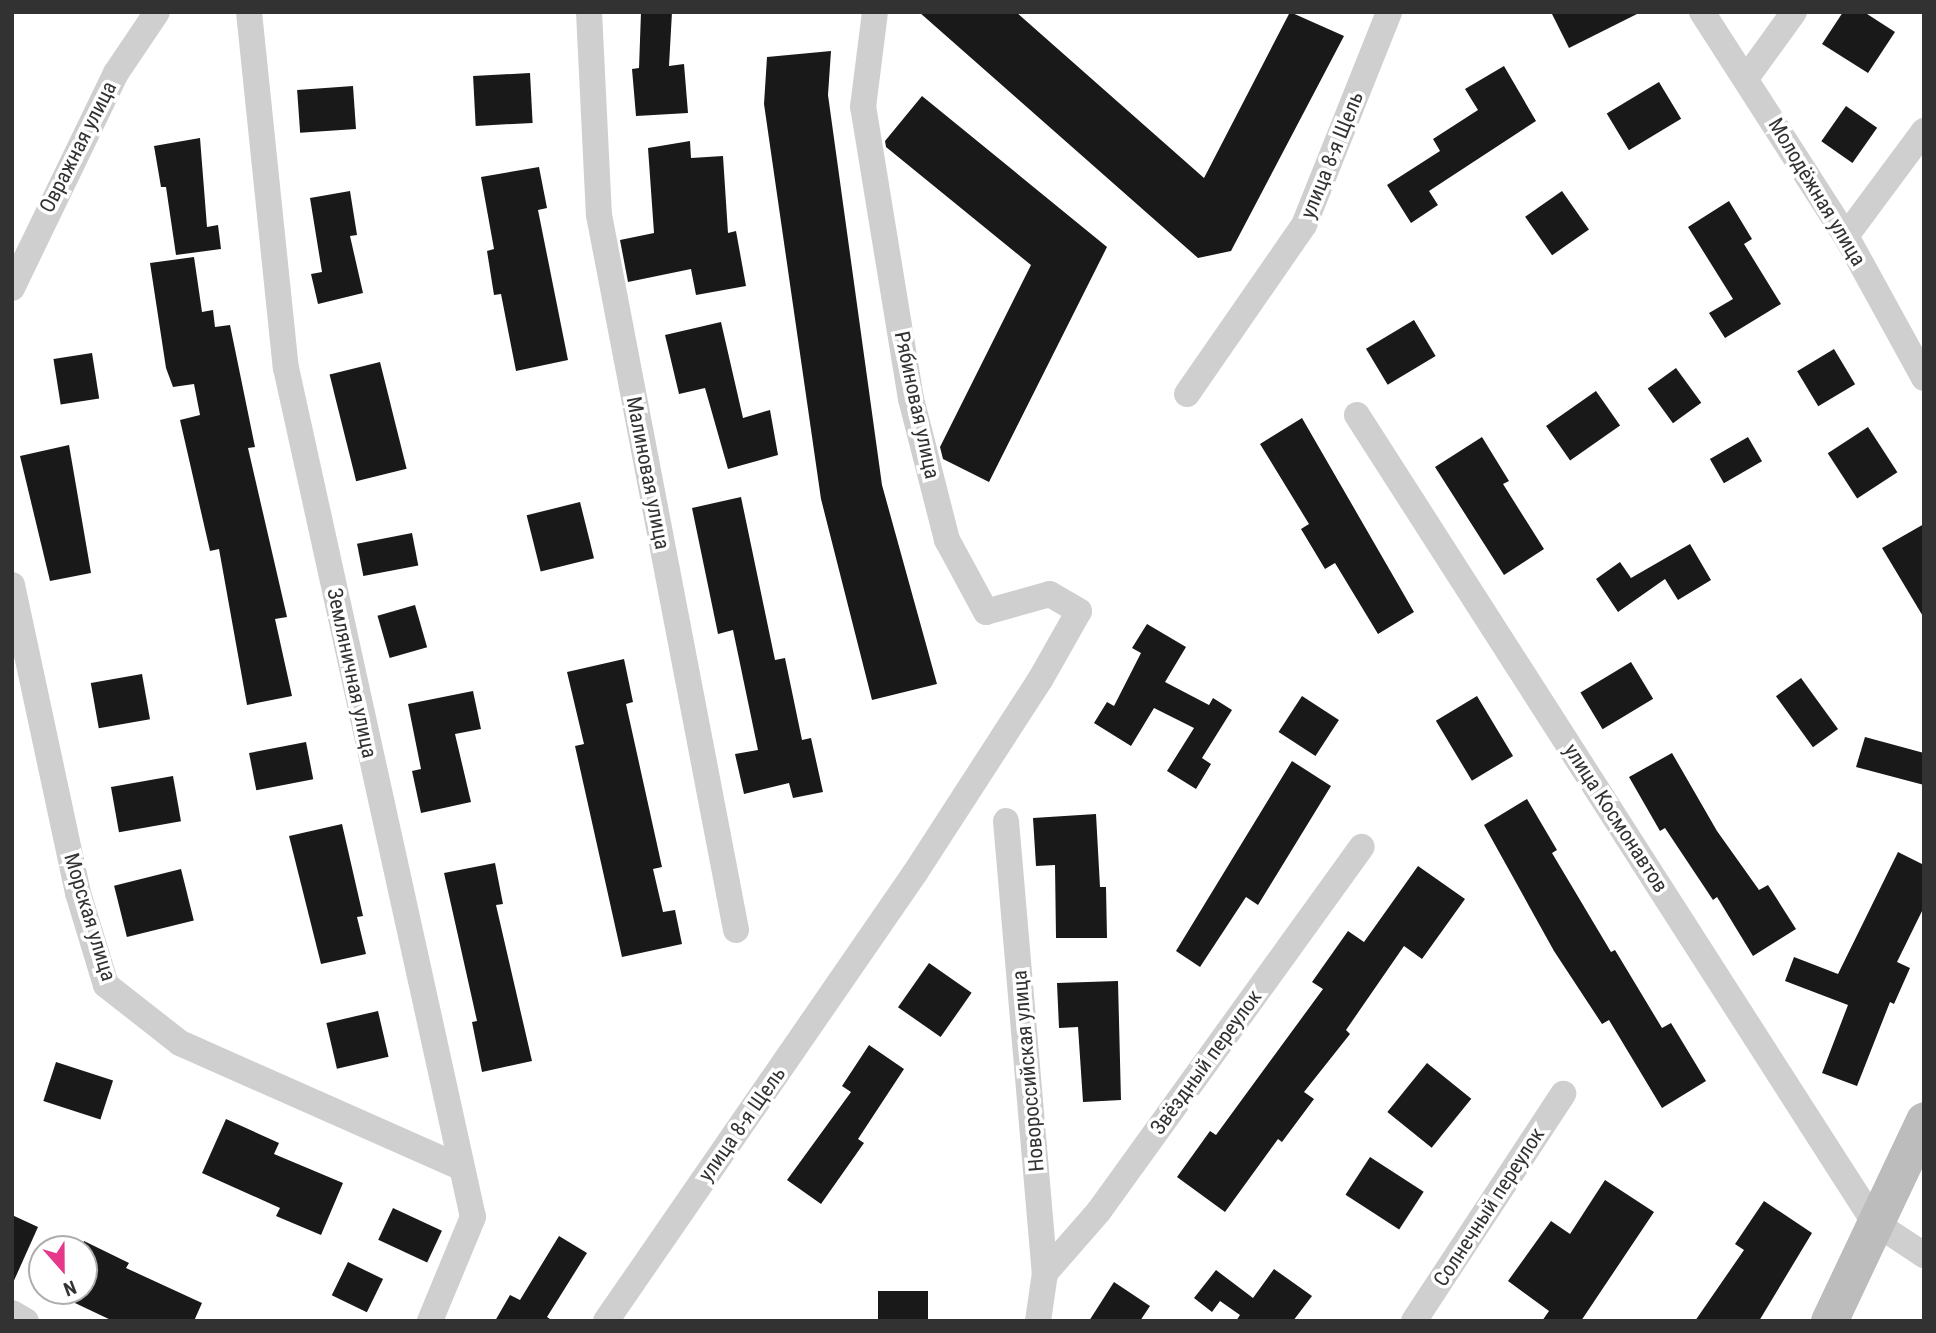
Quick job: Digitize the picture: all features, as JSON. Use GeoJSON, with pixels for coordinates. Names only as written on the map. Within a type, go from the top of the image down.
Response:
{"type":"FeatureCollection","features":[{"type":"Feature","properties":{"kind":"street","name":"Овражная улица"},"geometry":{"type":"LineString","coordinates":[[12,288],[116,73],[157,12]]}},
{"type":"Feature","properties":{"kind":"street","name":"Земляничная улица"},"geometry":{"type":"LineString","coordinates":[[249,12],[286,368],[458,1166],[473,1217],[430,1321]]}},
{"type":"Feature","properties":{"kind":"street","name":"Малиновая улица"},"geometry":{"type":"LineString","coordinates":[[589,12],[599,215],[736,930]]}},
{"type":"Feature","properties":{"kind":"street","name":"Рябиновая улица"},"geometry":{"type":"LineString","coordinates":[[875,12],[863,107],[911,399],[947,540],[986,612],[1050,594],[1079,611],[1040,680]]}},
{"type":"Feature","properties":{"kind":"street","name":"Молодёжная улица"},"geometry":{"type":"LineString","coordinates":[[1702,12],[1747,77],[1846,236],[1924,378]]}},
{"type":"Feature","properties":{"kind":"street"},"geometry":{"type":"LineString","coordinates":[[1747,77],[1794,12]]}},
{"type":"Feature","properties":{"kind":"street","name":"улица 8-я Щель"},"geometry":{"type":"LineString","coordinates":[[1187,394],[1304,225],[1386,13]]}},
{"type":"Feature","properties":{"kind":"street"},"geometry":{"type":"LineString","coordinates":[[1846,236],[1924,131]]}},
{"type":"Feature","properties":{"kind":"street","name":"улица Космонавтов"},"geometry":{"type":"LineString","coordinates":[[1357,415],[1874,1222]]}},
{"type":"Feature","properties":{"kind":"street","name":"Морская улица"},"geometry":{"type":"LineString","coordinates":[[12,585],[78,893],[106,985],[180,1043],[458,1166]]}},
{"type":"Feature","properties":{"kind":"street","name":"улица 8-я Щель"},"geometry":{"type":"LineString","coordinates":[[606,1321],[879,927],[1040,680]]}},
{"type":"Feature","properties":{"kind":"street","name":"Новороссийская улица"},"geometry":{"type":"LineString","coordinates":[[1006,821],[1045,1273],[1038,1321]]}},
{"type":"Feature","properties":{"kind":"street","name":"Звёздный переулок"},"geometry":{"type":"LineString","coordinates":[[1045,1273],[1099,1211],[1362,847]]}},
{"type":"Feature","properties":{"kind":"street","name":"Солнечный переулок"},"geometry":{"type":"LineString","coordinates":[[1415,1321],[1563,1094]]}},
{"type":"Feature","properties":{"kind":"street"},"geometry":{"type":"LineString","coordinates":[[1829,1321],[1924,1120]]}},
{"type":"Feature","properties":{"kind":"street"},"geometry":{"type":"LineString","coordinates":[[1874,1222],[1924,1255]]}},
{"type":"Feature","properties":{"kind":"street"},"geometry":{"type":"LineString","coordinates":[[12,1313],[26,1321]]}},
{"type":"Feature","properties":{"kind":"building"},"geometry":{"type":"Polygon","coordinates":[[[641,12],[672,12],[669,66],[684,64],[688,113],[636,116],[632,69],[639,68],[641,12]]]}},
{"type":"Feature","properties":{"kind":"building"},"geometry":{"type":"Polygon","coordinates":[[[919,12],[1016,12],[1204,178],[1290,12],[1344,36],[1231,251],[1198,258],[919,12]]]}},
{"type":"Feature","properties":{"kind":"building"},"geometry":{"type":"Polygon","coordinates":[[[1551,12],[1641,12],[1569,48],[1551,12]]]}},
{"type":"Feature","properties":{"kind":"building"},"geometry":{"type":"Polygon","coordinates":[[[1843,12],[1864,12],[1895,32],[1868,73],[1822,44],[1843,12]]]}},
{"type":"Feature","properties":{"kind":"building"},"geometry":{"type":"Polygon","coordinates":[[[831,51],[828,95],[882,485],[937,684],[872,700],[821,499],[764,104],[767,57],[831,51]]]}},
{"type":"Feature","properties":{"kind":"building"},"geometry":{"type":"Polygon","coordinates":[[[1504,66],[1536,121],[1429,191],[1438,205],[1411,223],[1387,185],[1440,151],[1433,139],[1478,110],[1465,89],[1504,66]]]}},
{"type":"Feature","properties":{"kind":"building"},"geometry":{"type":"Polygon","coordinates":[[[530,73],[533,123],[476,126],[473,76],[530,73]]]}},
{"type":"Feature","properties":{"kind":"building"},"geometry":{"type":"Polygon","coordinates":[[[1659,82],[1681,119],[1629,150],[1607,113],[1659,82]]]}},
{"type":"Feature","properties":{"kind":"building"},"geometry":{"type":"Polygon","coordinates":[[[353,86],[356,129],[300,133],[297,90],[353,86]]]}},
{"type":"Feature","properties":{"kind":"building"},"geometry":{"type":"Polygon","coordinates":[[[922,96],[1107,247],[989,482],[943,459],[940,447],[1031,265],[886,147],[885,141],[922,96]]]}},
{"type":"Feature","properties":{"kind":"building"},"geometry":{"type":"Polygon","coordinates":[[[1846,106],[1877,128],[1852,163],[1821,141],[1846,106]]]}},
{"type":"Feature","properties":{"kind":"building"},"geometry":{"type":"Polygon","coordinates":[[[200,138],[207,227],[218,225],[221,249],[176,255],[166,187],[161,187],[154,146],[200,138]]]}},
{"type":"Feature","properties":{"kind":"building"},"geometry":{"type":"Polygon","coordinates":[[[690,141],[691,158],[723,156],[728,233],[736,231],[746,286],[696,295],[691,269],[628,282],[620,240],[654,233],[648,148],[690,141]]]}},
{"type":"Feature","properties":{"kind":"building"},"geometry":{"type":"Polygon","coordinates":[[[539,167],[547,208],[538,210],[568,360],[516,371],[501,294],[494,295],[487,251],[494,249],[481,177],[539,167]]]}},
{"type":"Feature","properties":{"kind":"building"},"geometry":{"type":"Polygon","coordinates":[[[350,191],[357,235],[350,236],[363,293],[318,304],[311,274],[322,272],[310,198],[350,191]]]}},
{"type":"Feature","properties":{"kind":"building"},"geometry":{"type":"Polygon","coordinates":[[[1562,191],[1589,230],[1552,255],[1525,217],[1562,191]]]}},
{"type":"Feature","properties":{"kind":"building"},"geometry":{"type":"Polygon","coordinates":[[[1729,201],[1752,239],[1744,244],[1781,304],[1725,338],[1709,313],[1733,299],[1688,227],[1729,201]]]}},
{"type":"Feature","properties":{"kind":"building"},"geometry":{"type":"Polygon","coordinates":[[[194,257],[202,312],[213,310],[215,327],[230,325],[255,447],[248,448],[287,617],[275,619],[292,696],[247,705],[219,549],[210,551],[180,420],[200,415],[194,384],[173,387],[166,368],[150,263],[194,257]]]}},
{"type":"Feature","properties":{"kind":"building"},"geometry":{"type":"Polygon","coordinates":[[[1414,320],[1436,356],[1388,385],[1366,349],[1414,320]]]}},
{"type":"Feature","properties":{"kind":"building"},"geometry":{"type":"Polygon","coordinates":[[[721,322],[743,418],[770,410],[778,455],[728,469],[705,388],[679,394],[665,335],[721,322]]]}},
{"type":"Feature","properties":{"kind":"building"},"geometry":{"type":"Polygon","coordinates":[[[1834,349],[1855,384],[1818,406],[1797,371],[1834,349]]]}},
{"type":"Feature","properties":{"kind":"building"},"geometry":{"type":"Polygon","coordinates":[[[92,353],[99,398],[61,405],[53,359],[92,353]]]}},
{"type":"Feature","properties":{"kind":"building"},"geometry":{"type":"Polygon","coordinates":[[[380,362],[407,469],[356,481],[330,375],[380,362]]]}},
{"type":"Feature","properties":{"kind":"building"},"geometry":{"type":"Polygon","coordinates":[[[1676,368],[1701,403],[1673,423],[1648,389],[1676,368]]]}},
{"type":"Feature","properties":{"kind":"building"},"geometry":{"type":"Polygon","coordinates":[[[1596,391],[1620,425],[1570,460],[1546,426],[1596,391]]]}},
{"type":"Feature","properties":{"kind":"building"},"geometry":{"type":"Polygon","coordinates":[[[1302,418],[1414,612],[1378,634],[1335,563],[1325,569],[1301,529],[1309,524],[1260,444],[1302,418]]]}},
{"type":"Feature","properties":{"kind":"building"},"geometry":{"type":"Polygon","coordinates":[[[1868,427],[1897,472],[1857,498],[1828,453],[1868,427]]]}},
{"type":"Feature","properties":{"kind":"building"},"geometry":{"type":"Polygon","coordinates":[[[1482,437],[1509,481],[1503,484],[1544,549],[1504,575],[1435,467],[1482,437]]]}},
{"type":"Feature","properties":{"kind":"building"},"geometry":{"type":"Polygon","coordinates":[[[1748,437],[1762,461],[1724,483],[1710,459],[1748,437]]]}},
{"type":"Feature","properties":{"kind":"building"},"geometry":{"type":"Polygon","coordinates":[[[69,445],[91,573],[50,581],[20,456],[69,445]]]}},
{"type":"Feature","properties":{"kind":"building"},"geometry":{"type":"Polygon","coordinates":[[[741,497],[775,660],[785,658],[802,740],[811,738],[823,792],[793,798],[789,783],[744,794],[735,754],[758,750],[733,630],[718,634],[692,508],[741,497]]]}},
{"type":"Feature","properties":{"kind":"building"},"geometry":{"type":"Polygon","coordinates":[[[580,502],[594,558],[541,572],[527,515],[580,502]]]}},
{"type":"Feature","properties":{"kind":"building"},"geometry":{"type":"Polygon","coordinates":[[[1924,524],[1924,618],[1882,548],[1924,524]]]}},
{"type":"Feature","properties":{"kind":"building"},"geometry":{"type":"Polygon","coordinates":[[[412,533],[418,565],[363,576],[357,544],[412,533]]]}},
{"type":"Feature","properties":{"kind":"building"},"geometry":{"type":"Polygon","coordinates":[[[1690,544],[1711,580],[1678,600],[1665,579],[1618,612],[1596,579],[1620,562],[1631,578],[1690,544]]]}},
{"type":"Feature","properties":{"kind":"building"},"geometry":{"type":"Polygon","coordinates":[[[415,605],[427,647],[390,658],[378,616],[415,605]]]}},
{"type":"Feature","properties":{"kind":"building"},"geometry":{"type":"Polygon","coordinates":[[[1147,624],[1186,647],[1165,682],[1209,705],[1213,698],[1232,710],[1202,758],[1211,764],[1196,789],[1167,771],[1194,728],[1154,708],[1131,746],[1094,723],[1107,702],[1114,706],[1141,653],[1132,648],[1147,624]]]}},
{"type":"Feature","properties":{"kind":"building"},"geometry":{"type":"Polygon","coordinates":[[[624,659],[633,702],[626,704],[662,867],[653,869],[663,912],[675,910],[682,944],[622,957],[575,746],[584,744],[567,672],[624,659]]]}},
{"type":"Feature","properties":{"kind":"building"},"geometry":{"type":"Polygon","coordinates":[[[1631,662],[1653,699],[1603,729],[1580,692],[1631,662]]]}},
{"type":"Feature","properties":{"kind":"building"},"geometry":{"type":"Polygon","coordinates":[[[142,674],[150,719],[99,728],[91,683],[142,674]]]}},
{"type":"Feature","properties":{"kind":"building"},"geometry":{"type":"Polygon","coordinates":[[[1801,678],[1838,729],[1813,747],[1776,696],[1801,678]]]}},
{"type":"Feature","properties":{"kind":"building"},"geometry":{"type":"Polygon","coordinates":[[[473,691],[481,729],[455,734],[471,802],[421,813],[412,771],[421,769],[408,704],[473,691]]]}},
{"type":"Feature","properties":{"kind":"building"},"geometry":{"type":"Polygon","coordinates":[[[1302,696],[1339,720],[1315,756],[1279,732],[1302,696]]]}},
{"type":"Feature","properties":{"kind":"building"},"geometry":{"type":"Polygon","coordinates":[[[1477,696],[1513,756],[1472,781],[1436,721],[1477,696]]]}},
{"type":"Feature","properties":{"kind":"building"},"geometry":{"type":"Polygon","coordinates":[[[1865,737],[1924,753],[1924,785],[1856,767],[1865,737]]]}},
{"type":"Feature","properties":{"kind":"building"},"geometry":{"type":"Polygon","coordinates":[[[306,742],[313,779],[256,790],[249,753],[306,742]]]}},
{"type":"Feature","properties":{"kind":"building"},"geometry":{"type":"Polygon","coordinates":[[[1672,753],[1717,831],[1759,890],[1768,885],[1796,929],[1753,956],[1717,897],[1713,900],[1665,828],[1660,831],[1629,777],[1672,753]]]}},
{"type":"Feature","properties":{"kind":"building"},"geometry":{"type":"Polygon","coordinates":[[[1292,761],[1331,786],[1258,905],[1246,897],[1200,967],[1176,951],[1292,761]]]}},
{"type":"Feature","properties":{"kind":"building"},"geometry":{"type":"Polygon","coordinates":[[[173,776],[181,821],[119,832],[111,787],[173,776]]]}},
{"type":"Feature","properties":{"kind":"building"},"geometry":{"type":"Polygon","coordinates":[[[1527,799],[1557,850],[1552,853],[1611,952],[1615,950],[1662,1028],[1671,1023],[1706,1081],[1662,1108],[1609,1020],[1602,1024],[1554,951],[1484,825],[1527,799]]]}},
{"type":"Feature","properties":{"kind":"building"},"geometry":{"type":"Polygon","coordinates":[[[1096,814],[1100,887],[1106,887],[1107,938],[1056,938],[1055,865],[1036,866],[1033,818],[1096,814]]]}},
{"type":"Feature","properties":{"kind":"building"},"geometry":{"type":"Polygon","coordinates":[[[342,824],[363,916],[357,917],[366,954],[321,964],[289,836],[342,824]]]}},
{"type":"Feature","properties":{"kind":"building"},"geometry":{"type":"Polygon","coordinates":[[[1898,852],[1924,865],[1924,907],[1897,962],[1910,968],[1894,1004],[1890,1002],[1857,1086],[1822,1073],[1848,1005],[1785,981],[1794,957],[1838,974],[1898,852]]]}},
{"type":"Feature","properties":{"kind":"building"},"geometry":{"type":"Polygon","coordinates":[[[495,863],[503,904],[496,905],[532,1061],[482,1072],[472,1022],[477,1021],[444,873],[495,863]]]}},
{"type":"Feature","properties":{"kind":"building"},"geometry":{"type":"Polygon","coordinates":[[[1418,866],[1465,899],[1422,959],[1404,946],[1346,1030],[1350,1034],[1304,1092],[1314,1099],[1282,1142],[1278,1139],[1225,1212],[1177,1177],[1210,1131],[1216,1135],[1323,989],[1312,982],[1348,931],[1364,942],[1418,866]]]}},
{"type":"Feature","properties":{"kind":"building"},"geometry":{"type":"Polygon","coordinates":[[[181,869],[194,920],[127,937],[114,886],[181,869]]]}},
{"type":"Feature","properties":{"kind":"building"},"geometry":{"type":"Polygon","coordinates":[[[929,963],[972,993],[941,1037],[898,1007],[929,963]]]}},
{"type":"Feature","properties":{"kind":"building"},"geometry":{"type":"Polygon","coordinates":[[[1118,981],[1121,1100],[1083,1102],[1078,1027],[1059,1028],[1057,983],[1118,981]]]}},
{"type":"Feature","properties":{"kind":"building"},"geometry":{"type":"Polygon","coordinates":[[[378,1011],[389,1057],[337,1069],[326,1023],[378,1011]]]}},
{"type":"Feature","properties":{"kind":"building"},"geometry":{"type":"Polygon","coordinates":[[[869,1045],[904,1069],[858,1139],[864,1143],[821,1204],[787,1180],[851,1092],[842,1086],[869,1045]]]}},
{"type":"Feature","properties":{"kind":"building"},"geometry":{"type":"Polygon","coordinates":[[[56,1062],[113,1081],[100,1120],[43,1101],[56,1062]]]}},
{"type":"Feature","properties":{"kind":"building"},"geometry":{"type":"Polygon","coordinates":[[[1427,1063],[1471,1099],[1432,1148],[1387,1112],[1427,1063]]]}},
{"type":"Feature","properties":{"kind":"building"},"geometry":{"type":"Polygon","coordinates":[[[226,1119],[279,1143],[274,1154],[343,1183],[321,1235],[276,1216],[280,1208],[202,1173],[226,1119]]]}},
{"type":"Feature","properties":{"kind":"building"},"geometry":{"type":"Polygon","coordinates":[[[1370,1157],[1424,1192],[1399,1230],[1345,1195],[1370,1157]]]}},
{"type":"Feature","properties":{"kind":"building"},"geometry":{"type":"Polygon","coordinates":[[[1605,1180],[1654,1212],[1581,1321],[1542,1321],[1549,1311],[1508,1281],[1551,1221],[1570,1234],[1605,1180]]]}},
{"type":"Feature","properties":{"kind":"building"},"geometry":{"type":"Polygon","coordinates":[[[1764,1201],[1812,1233],[1759,1321],[1695,1321],[1744,1250],[1735,1244],[1764,1201]]]}},
{"type":"Feature","properties":{"kind":"building"},"geometry":{"type":"Polygon","coordinates":[[[393,1208],[442,1231],[427,1263],[378,1240],[393,1208]]]}},
{"type":"Feature","properties":{"kind":"building"},"geometry":{"type":"Polygon","coordinates":[[[12,1215],[38,1227],[34,1235],[28,1235],[28,1249],[12,1285],[12,1215]]]}},
{"type":"Feature","properties":{"kind":"building"},"geometry":{"type":"Polygon","coordinates":[[[559,1236],[587,1253],[547,1317],[553,1321],[495,1321],[510,1295],[520,1300],[559,1236]]]}},
{"type":"Feature","properties":{"kind":"building"},"geometry":{"type":"Polygon","coordinates":[[[98,1248],[129,1263],[126,1268],[202,1303],[194,1321],[113,1321],[79,1305],[98,1305],[98,1248]]]}},
{"type":"Feature","properties":{"kind":"building"},"geometry":{"type":"Polygon","coordinates":[[[348,1262],[383,1279],[367,1312],[332,1295],[348,1262]]]}},
{"type":"Feature","properties":{"kind":"building"},"geometry":{"type":"Polygon","coordinates":[[[1274,1269],[1312,1296],[1293,1321],[1236,1321],[1240,1315],[1220,1301],[1212,1312],[1194,1298],[1216,1270],[1253,1298],[1274,1269]]]}},
{"type":"Feature","properties":{"kind":"building"},"geometry":{"type":"Polygon","coordinates":[[[1114,1282],[1150,1306],[1140,1321],[1089,1321],[1114,1282]]]}},
{"type":"Feature","properties":{"kind":"building"},"geometry":{"type":"Polygon","coordinates":[[[878,1291],[928,1291],[928,1321],[878,1321],[878,1291]]]}}]}
